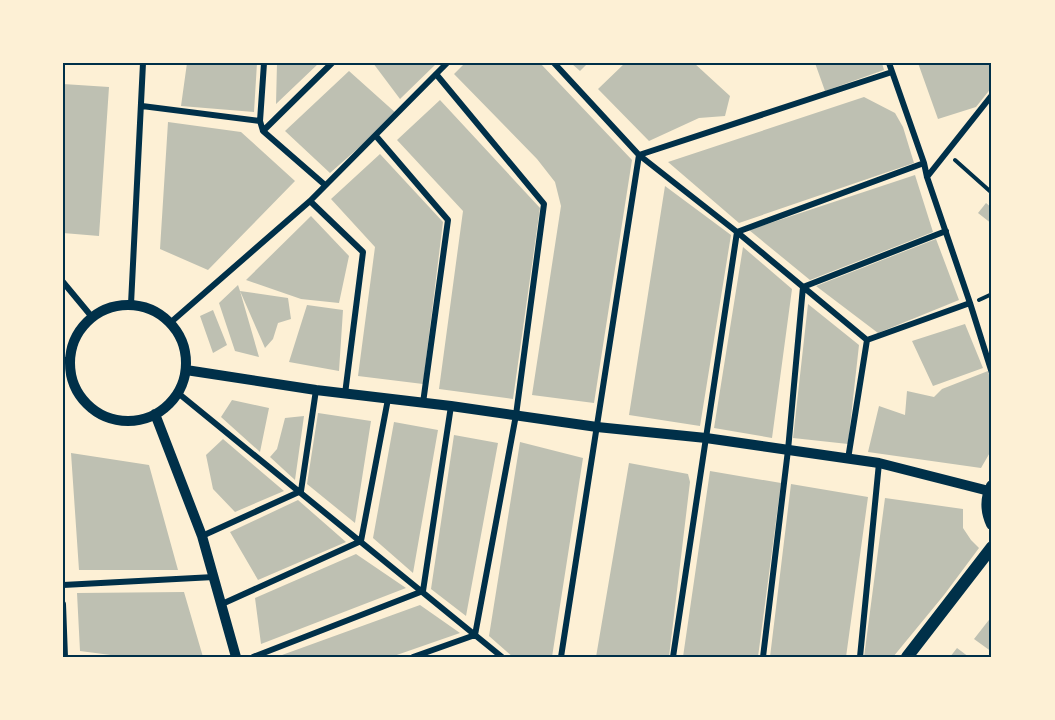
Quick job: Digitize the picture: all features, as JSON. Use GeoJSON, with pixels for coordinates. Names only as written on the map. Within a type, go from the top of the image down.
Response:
{"type":"FeatureCollection","features":[{"type":"Feature","properties":{"kind":"main road"},"geometry":{"type":"LineString","coordinates":[[991,488],[987,503],[988,515],[992,524]]}},
{"type":"Feature","properties":{"kind":"main road"},"geometry":{"type":"LineString","coordinates":[[907,657],[992,547]]}},
{"type":"Feature","properties":{"kind":"street"},"geometry":{"type":"LineString","coordinates":[[131,304],[143,63]]}},
{"type":"Feature","properties":{"kind":"street"},"geometry":{"type":"LineString","coordinates":[[264,63],[260,121],[263,131],[325,185]]}},
{"type":"Feature","properties":{"kind":"street"},"geometry":{"type":"LineString","coordinates":[[263,131],[332,63]]}},
{"type":"Feature","properties":{"kind":"street"},"geometry":{"type":"LineString","coordinates":[[170,323],[310,201],[447,63]]}},
{"type":"Feature","properties":{"kind":"street"},"geometry":{"type":"LineString","coordinates":[[554,63],[639,155],[737,232],[867,340]]}},
{"type":"Feature","properties":{"kind":"street"},"geometry":{"type":"LineString","coordinates":[[889,63],[992,373]]}},
{"type":"Feature","properties":{"kind":"street"},"geometry":{"type":"LineString","coordinates":[[639,155],[892,72]]}},
{"type":"Feature","properties":{"kind":"street"},"geometry":{"type":"LineString","coordinates":[[436,74],[544,204],[516,415],[475,635]]}},
{"type":"Feature","properties":{"kind":"street"},"geometry":{"type":"LineString","coordinates":[[927,177],[992,95]]}},
{"type":"Feature","properties":{"kind":"street"},"geometry":{"type":"LineString","coordinates":[[142,106],[260,121]]}},
{"type":"Feature","properties":{"kind":"street"},"geometry":{"type":"LineString","coordinates":[[376,136],[448,220],[423,403]]}},
{"type":"Feature","properties":{"kind":"street"},"geometry":{"type":"LineString","coordinates":[[561,657],[639,155]]}},
{"type":"Feature","properties":{"kind":"street"},"geometry":{"type":"LineString","coordinates":[[737,232],[924,163]]}},
{"type":"Feature","properties":{"kind":"street"},"geometry":{"type":"LineString","coordinates":[[310,201],[363,252],[345,394]]}},
{"type":"Feature","properties":{"kind":"street"},"geometry":{"type":"LineString","coordinates":[[803,286],[946,231]]}},
{"type":"Feature","properties":{"kind":"street"},"geometry":{"type":"LineString","coordinates":[[673,657],[737,232]]}},
{"type":"Feature","properties":{"kind":"street"},"geometry":{"type":"LineString","coordinates":[[63,282],[92,317]]}},
{"type":"Feature","properties":{"kind":"street"},"geometry":{"type":"LineString","coordinates":[[762,657],[788,450],[803,286]]}},
{"type":"Feature","properties":{"kind":"street"},"geometry":{"type":"LineString","coordinates":[[867,340],[970,303]]}},
{"type":"Feature","properties":{"kind":"street"},"geometry":{"type":"LineString","coordinates":[[131,304],[153,310],[170,323],[180,337],[186,353],[186,370],[178,393],[168,405],[155,414],[138,420],[121,421],[105,416],[90,407],[79,393],[67,360],[81,329],[92,317],[117,305],[131,304]]}},
{"type":"Feature","properties":{"kind":"street"},"geometry":{"type":"LineString","coordinates":[[848,459],[867,340]]}},
{"type":"Feature","properties":{"kind":"street"},"geometry":{"type":"LineString","coordinates":[[186,370],[345,394],[451,406],[597,427],[706,438],[879,463],[991,488]]}},
{"type":"Feature","properties":{"kind":"street"},"geometry":{"type":"LineString","coordinates":[[301,492],[316,390]]}},
{"type":"Feature","properties":{"kind":"street"},"geometry":{"type":"LineString","coordinates":[[178,393],[502,657]]}},
{"type":"Feature","properties":{"kind":"street"},"geometry":{"type":"LineString","coordinates":[[361,541],[388,399]]}},
{"type":"Feature","properties":{"kind":"street"},"geometry":{"type":"LineString","coordinates":[[423,591],[451,406]]}},
{"type":"Feature","properties":{"kind":"street"},"geometry":{"type":"LineString","coordinates":[[155,414],[202,536],[236,657]]}},
{"type":"Feature","properties":{"kind":"street"},"geometry":{"type":"LineString","coordinates":[[860,657],[879,463]]}},
{"type":"Feature","properties":{"kind":"street"},"geometry":{"type":"LineString","coordinates":[[202,536],[301,492]]}},
{"type":"Feature","properties":{"kind":"street"},"geometry":{"type":"LineString","coordinates":[[222,604],[361,541]]}},
{"type":"Feature","properties":{"kind":"street"},"geometry":{"type":"LineString","coordinates":[[63,585],[214,577]]}},
{"type":"Feature","properties":{"kind":"street"},"geometry":{"type":"LineString","coordinates":[[253,657],[423,591]]}},
{"type":"Feature","properties":{"kind":"street"},"geometry":{"type":"LineString","coordinates":[[63,604],[65,657]]}},
{"type":"Feature","properties":{"kind":"street"},"geometry":{"type":"LineString","coordinates":[[413,657],[475,635]]}},
{"type":"Feature","properties":{"kind":"path"},"geometry":{"type":"LineString","coordinates":[[945,154],[963,166],[992,193]]}},
{"type":"Feature","properties":{"kind":"path"},"geometry":{"type":"LineString","coordinates":[[985,297],[992,294]]}},
{"type":"Feature","properties":{"kind":"building"},"geometry":{"type":"Polygon","coordinates":[[[187,63],[257,63],[254,112],[181,106],[187,63]]]}},
{"type":"Feature","properties":{"kind":"building"},"geometry":{"type":"Polygon","coordinates":[[[277,63],[319,63],[276,104],[277,63]]]}},
{"type":"Feature","properties":{"kind":"building"},"geometry":{"type":"Polygon","coordinates":[[[373,63],[437,63],[400,99],[373,63]]]}},
{"type":"Feature","properties":{"kind":"building"},"geometry":{"type":"Polygon","coordinates":[[[465,63],[540,63],[632,160],[594,403],[532,395],[561,206],[555,182],[537,159],[454,74],[465,63]]]}},
{"type":"Feature","properties":{"kind":"building"},"geometry":{"type":"Polygon","coordinates":[[[571,63],[588,63],[580,71],[571,63]]]}},
{"type":"Feature","properties":{"kind":"building"},"geometry":{"type":"Polygon","coordinates":[[[625,63],[694,63],[730,96],[725,116],[699,118],[649,141],[598,89],[625,63]]]}},
{"type":"Feature","properties":{"kind":"building"},"geometry":{"type":"Polygon","coordinates":[[[815,63],[882,63],[884,70],[825,91],[815,63]]]}},
{"type":"Feature","properties":{"kind":"building"},"geometry":{"type":"Polygon","coordinates":[[[918,63],[992,63],[992,87],[976,107],[938,119],[918,63]]]}},
{"type":"Feature","properties":{"kind":"building"},"geometry":{"type":"Polygon","coordinates":[[[349,71],[397,114],[330,173],[285,131],[349,71]]]}},
{"type":"Feature","properties":{"kind":"building"},"geometry":{"type":"Polygon","coordinates":[[[63,84],[109,87],[99,236],[63,233],[63,84]]]}},
{"type":"Feature","properties":{"kind":"building"},"geometry":{"type":"Polygon","coordinates":[[[864,97],[895,113],[903,127],[914,163],[739,223],[668,162],[864,97]]]}},
{"type":"Feature","properties":{"kind":"building"},"geometry":{"type":"Polygon","coordinates":[[[440,100],[540,208],[513,399],[439,389],[463,211],[397,140],[440,100]]]}},
{"type":"Feature","properties":{"kind":"building"},"geometry":{"type":"Polygon","coordinates":[[[168,122],[241,132],[295,181],[208,270],[160,249],[168,122]]]}},
{"type":"Feature","properties":{"kind":"building"},"geometry":{"type":"Polygon","coordinates":[[[380,154],[443,222],[423,384],[358,376],[375,247],[331,199],[380,154]]]}},
{"type":"Feature","properties":{"kind":"building"},"geometry":{"type":"Polygon","coordinates":[[[915,175],[933,232],[810,280],[749,230],[915,175]]]}},
{"type":"Feature","properties":{"kind":"building"},"geometry":{"type":"Polygon","coordinates":[[[665,186],[731,235],[700,426],[629,415],[665,186]]]}},
{"type":"Feature","properties":{"kind":"building"},"geometry":{"type":"Polygon","coordinates":[[[986,203],[992,208],[992,224],[978,213],[986,203]]]}},
{"type":"Feature","properties":{"kind":"building"},"geometry":{"type":"Polygon","coordinates":[[[311,216],[349,256],[339,303],[301,299],[246,280],[311,216]]]}},
{"type":"Feature","properties":{"kind":"building"},"geometry":{"type":"Polygon","coordinates":[[[936,239],[959,300],[878,333],[816,286],[936,239]]]}},
{"type":"Feature","properties":{"kind":"building"},"geometry":{"type":"Polygon","coordinates":[[[743,247],[792,289],[772,438],[714,428],[743,247]]]}},
{"type":"Feature","properties":{"kind":"building"},"geometry":{"type":"Polygon","coordinates":[[[238,285],[259,357],[235,351],[219,303],[238,285]]]}},
{"type":"Feature","properties":{"kind":"building"},"geometry":{"type":"Polygon","coordinates":[[[240,291],[288,298],[291,319],[278,323],[273,339],[265,348],[240,291]]]}},
{"type":"Feature","properties":{"kind":"building"},"geometry":{"type":"Polygon","coordinates":[[[808,304],[859,345],[848,444],[793,438],[808,304]]]}},
{"type":"Feature","properties":{"kind":"building"},"geometry":{"type":"Polygon","coordinates":[[[307,305],[343,310],[339,371],[289,362],[307,305]]]}},
{"type":"Feature","properties":{"kind":"building"},"geometry":{"type":"Polygon","coordinates":[[[213,310],[227,345],[213,353],[200,316],[213,310]]]}},
{"type":"Feature","properties":{"kind":"building"},"geometry":{"type":"Polygon","coordinates":[[[965,324],[983,368],[933,386],[912,341],[965,324]]]}},
{"type":"Feature","properties":{"kind":"building"},"geometry":{"type":"Polygon","coordinates":[[[988,371],[992,385],[992,449],[981,468],[868,452],[879,406],[905,415],[907,391],[934,397],[942,389],[988,371]]]}},
{"type":"Feature","properties":{"kind":"building"},"geometry":{"type":"Polygon","coordinates":[[[232,400],[269,408],[260,452],[221,417],[232,400]]]}},
{"type":"Feature","properties":{"kind":"building"},"geometry":{"type":"Polygon","coordinates":[[[318,413],[371,421],[355,523],[307,484],[318,413]]]}},
{"type":"Feature","properties":{"kind":"building"},"geometry":{"type":"Polygon","coordinates":[[[304,416],[295,480],[270,457],[277,449],[285,418],[304,416]]]}},
{"type":"Feature","properties":{"kind":"building"},"geometry":{"type":"Polygon","coordinates":[[[394,422],[438,430],[413,573],[373,538],[394,422]]]}},
{"type":"Feature","properties":{"kind":"building"},"geometry":{"type":"Polygon","coordinates":[[[454,435],[498,443],[466,616],[431,589],[454,435]]]}},
{"type":"Feature","properties":{"kind":"building"},"geometry":{"type":"Polygon","coordinates":[[[223,439],[284,491],[235,512],[213,489],[206,455],[223,439]]]}},
{"type":"Feature","properties":{"kind":"building"},"geometry":{"type":"Polygon","coordinates":[[[520,442],[583,458],[552,657],[513,657],[489,636],[520,442]]]}},
{"type":"Feature","properties":{"kind":"building"},"geometry":{"type":"Polygon","coordinates":[[[71,453],[149,465],[178,570],[79,570],[71,453]]]}},
{"type":"Feature","properties":{"kind":"building"},"geometry":{"type":"Polygon","coordinates":[[[629,463],[688,474],[690,482],[669,657],[596,657],[629,463]]]}},
{"type":"Feature","properties":{"kind":"building"},"geometry":{"type":"Polygon","coordinates":[[[710,471],[781,483],[758,657],[683,657],[710,471]]]}},
{"type":"Feature","properties":{"kind":"building"},"geometry":{"type":"Polygon","coordinates":[[[791,484],[868,497],[846,657],[770,657],[791,484]]]}},
{"type":"Feature","properties":{"kind":"building"},"geometry":{"type":"Polygon","coordinates":[[[885,498],[963,509],[963,528],[979,548],[893,657],[864,657],[885,498]]]}},
{"type":"Feature","properties":{"kind":"building"},"geometry":{"type":"Polygon","coordinates":[[[298,500],[346,542],[258,580],[230,532],[298,500]]]}},
{"type":"Feature","properties":{"kind":"building"},"geometry":{"type":"Polygon","coordinates":[[[356,554],[406,588],[261,644],[255,598],[356,554]]]}},
{"type":"Feature","properties":{"kind":"building"},"geometry":{"type":"Polygon","coordinates":[[[184,592],[203,657],[126,657],[80,651],[77,593],[184,592]]]}},
{"type":"Feature","properties":{"kind":"building"},"geometry":{"type":"Polygon","coordinates":[[[420,605],[460,633],[391,657],[283,657],[282,655],[420,605]]]}},
{"type":"Feature","properties":{"kind":"building"},"geometry":{"type":"Polygon","coordinates":[[[992,616],[992,652],[974,639],[992,616]]]}},
{"type":"Feature","properties":{"kind":"building"},"geometry":{"type":"Polygon","coordinates":[[[957,648],[969,657],[950,657],[957,648]]]}}]}
